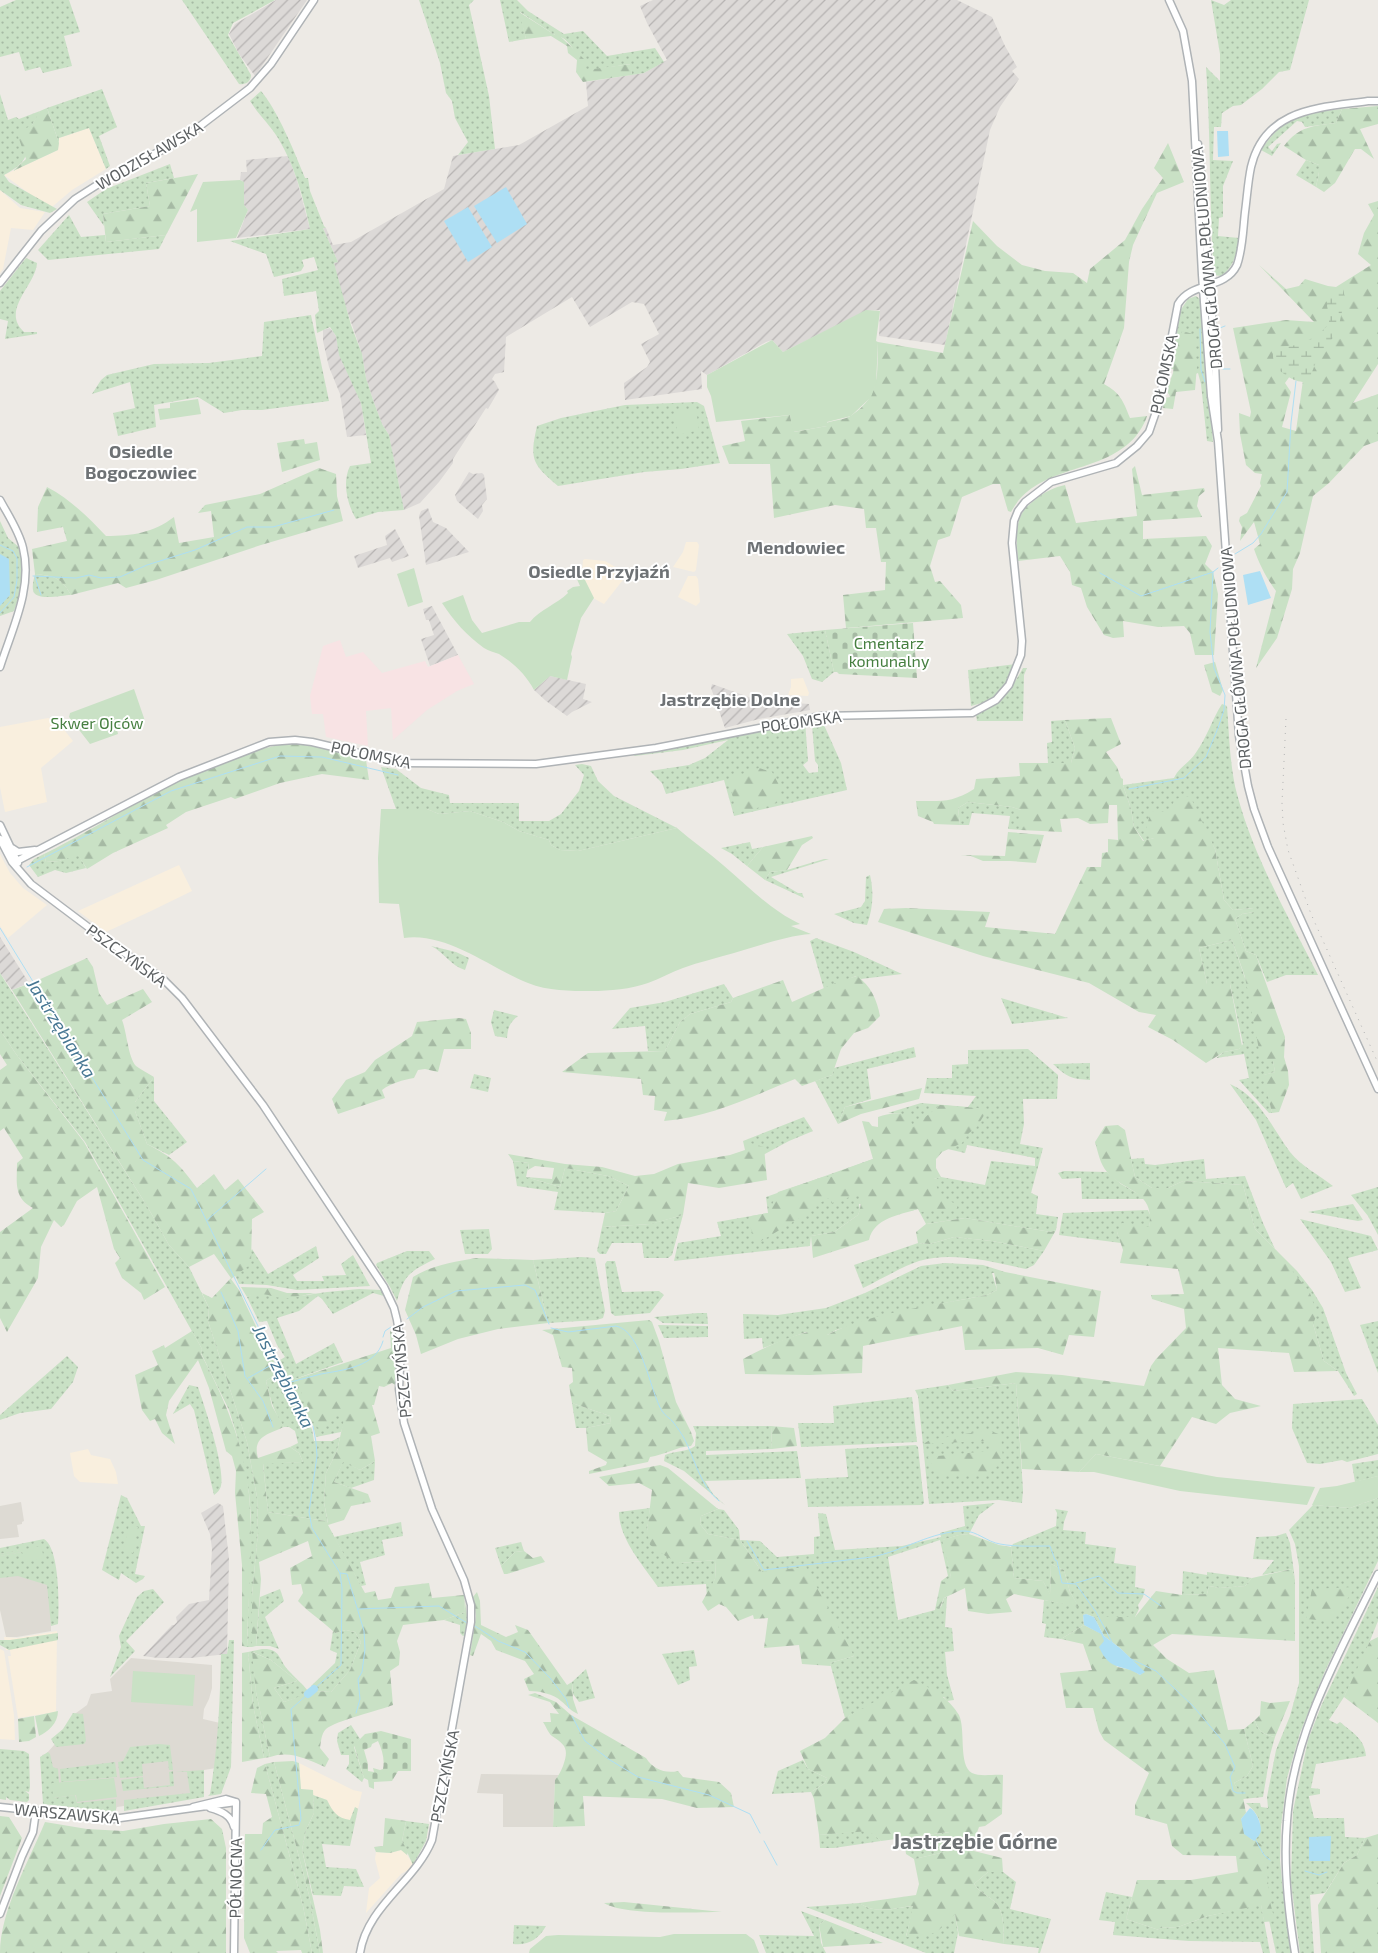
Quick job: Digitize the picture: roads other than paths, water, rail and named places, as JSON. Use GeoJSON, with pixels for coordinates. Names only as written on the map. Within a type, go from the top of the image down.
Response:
{"type":"FeatureCollection","features":[{"type":"Feature","properties":{"kind":"street","name":"WODZISŁAWSKA"},"geometry":{"type":"LineString","coordinates":[[0,283],[41,231],[76,199],[108,178],[183,139],[250,88],[271,64],[314,0]]}},
{"type":"Feature","properties":{"kind":"street","name":"DROGA GŁÓWNA POŁUDNIOWA"},"geometry":{"type":"LineString","coordinates":[[1169,0],[1181,25],[1192,81],[1201,172],[1207,286],[1218,400],[1218,441],[1239,736],[1248,786],[1268,847],[1378,1089]]}},
{"type":"Feature","properties":{"kind":"street","name":"POŁOMSKA"},"geometry":{"type":"LineString","coordinates":[[17,860],[179,776],[269,742],[295,740],[312,742],[400,763],[536,764],[656,748],[814,716],[957,714],[972,713],[983,709],[996,700],[1009,685],[1021,655],[1020,621],[1012,543],[1014,521],[1018,512],[1025,502],[1052,482],[1116,463],[1137,446],[1149,432],[1156,415],[1178,304],[1187,294],[1226,279],[1233,272],[1238,261],[1251,167],[1259,146],[1269,133],[1286,119],[1302,111],[1378,101]]}},
{"type":"Feature","properties":{"kind":"street"},"geometry":{"type":"LineString","coordinates":[[0,500],[19,536],[26,570],[24,594],[0,667]]}},
{"type":"Feature","properties":{"kind":"street","name":"PSZCZYŃSKA"},"geometry":{"type":"LineString","coordinates":[[0,826],[20,873],[31,884],[163,979],[182,998],[264,1105],[384,1287],[394,1308],[401,1345],[400,1389],[404,1423],[432,1509],[464,1580],[470,1605],[471,1622],[432,1840],[423,1859],[415,1870],[369,1925],[361,1944],[360,1953]]}},
{"type":"Feature","properties":{"kind":"street","name":"PSZCZYŃSKA"},"geometry":{"type":"LineString","coordinates":[[0,839],[38,888]]}},
{"type":"Feature","properties":{"kind":"street","name":"POŁOMSKA"},"geometry":{"type":"LineString","coordinates":[[10,851],[39,850]]}},
{"type":"Feature","properties":{"kind":"street"},"geometry":{"type":"LineString","coordinates":[[1295,1953],[1289,1907],[1286,1849],[1287,1818],[1294,1774],[1305,1733],[1318,1701],[1378,1574]]}},
{"type":"Feature","properties":{"kind":"street","name":"WARSZAWSKA"},"geometry":{"type":"LineString","coordinates":[[0,1807],[113,1819],[193,1807],[226,1799],[236,1802]]}},
{"type":"Feature","properties":{"kind":"street","name":"WARSZAWSKA"},"geometry":{"type":"LineString","coordinates":[[193,1807],[236,1802]]}},
{"type":"Feature","properties":{"kind":"street","name":"PÓŁNOCNA"},"geometry":{"type":"LineString","coordinates":[[234,1953],[236,1802]]}},
{"type":"Feature","properties":{"kind":"street"},"geometry":{"type":"LineString","coordinates":[[204,1807],[218,1810],[228,1816],[233,1824],[235,1837]]}},
{"type":"Feature","properties":{"kind":"street"},"geometry":{"type":"LineString","coordinates":[[0,1914],[33,1832],[36,1811]]}},
{"type":"Feature","properties":{"kind":"water"},"geometry":{"type":"Polygon","coordinates":[[[1217,131],[1228,131],[1229,156],[1218,157],[1217,131]]]}},
{"type":"Feature","properties":{"kind":"water"},"geometry":{"type":"Polygon","coordinates":[[[506,187],[527,224],[497,243],[474,206],[506,187]]]}},
{"type":"Feature","properties":{"kind":"water"},"geometry":{"type":"Polygon","coordinates":[[[468,207],[492,247],[468,262],[444,221],[468,207]]]}},
{"type":"Feature","properties":{"kind":"water"},"geometry":{"type":"Polygon","coordinates":[[[0,554],[9,559],[10,595],[0,606],[0,554]]]}},
{"type":"Feature","properties":{"kind":"water"},"geometry":{"type":"Polygon","coordinates":[[[1260,571],[1271,598],[1248,605],[1243,575],[1260,571]]]}},
{"type":"Feature","properties":{"kind":"water"},"geometry":{"type":"Polygon","coordinates":[[[1086,1614],[1094,1617],[1104,1636],[1120,1648],[1145,1672],[1140,1675],[1116,1666],[1107,1660],[1099,1647],[1104,1641],[1101,1634],[1084,1625],[1083,1615],[1086,1614]]]}},
{"type":"Feature","properties":{"kind":"water"},"geometry":{"type":"Polygon","coordinates":[[[1250,1808],[1256,1814],[1261,1827],[1259,1836],[1254,1841],[1244,1834],[1241,1819],[1250,1808]]]}},
{"type":"Feature","properties":{"kind":"water"},"geometry":{"type":"Polygon","coordinates":[[[1331,1836],[1330,1861],[1309,1861],[1309,1837],[1331,1836]]]}},
{"type":"Feature","properties":{"kind":"waterway"},"geometry":{"type":"LineString","coordinates":[[1220,328],[1225,326]]}},
{"type":"Feature","properties":{"kind":"waterway"},"geometry":{"type":"LineString","coordinates":[[1200,329],[1201,370],[1205,382]]}},
{"type":"Feature","properties":{"kind":"waterway"},"geometry":{"type":"LineString","coordinates":[[1223,369],[1230,369]]}},
{"type":"Feature","properties":{"kind":"waterway"},"geometry":{"type":"LineString","coordinates":[[1235,554],[1253,543],[1261,534],[1287,492],[1291,423],[1296,381]]}},
{"type":"Feature","properties":{"kind":"waterway"},"geometry":{"type":"LineString","coordinates":[[33,576],[76,578],[89,575],[101,578],[120,577],[147,565],[195,550],[247,527],[273,527],[334,510]]}},
{"type":"Feature","properties":{"kind":"waterway","name":"Jastrzębianka"},"geometry":{"type":"LineString","coordinates":[[0,545],[13,551],[17,558],[17,580],[14,597],[0,613]]}},
{"type":"Feature","properties":{"kind":"waterway"},"geometry":{"type":"LineString","coordinates":[[1100,573],[1141,596],[1213,572],[1218,568]]}},
{"type":"Feature","properties":{"kind":"waterway"},"geometry":{"type":"LineString","coordinates":[[1129,789],[1184,778],[1206,757],[1218,728],[1224,710],[1225,695],[1214,668],[1210,632],[1213,572]]}},
{"type":"Feature","properties":{"kind":"waterway"},"geometry":{"type":"LineString","coordinates":[[35,577],[41,595]]}},
{"type":"Feature","properties":{"kind":"waterway"},"geometry":{"type":"LineString","coordinates":[[27,867],[171,791],[280,756],[322,757],[398,775]]}},
{"type":"Feature","properties":{"kind":"waterway","name":"Jastrzębianka"},"geometry":{"type":"LineString","coordinates":[[0,928],[143,1160],[191,1189],[302,1416],[313,1426],[317,1456],[309,1512],[312,1528],[340,1573],[342,1588],[341,1665],[314,1689]]}},
{"type":"Feature","properties":{"kind":"waterway"},"geometry":{"type":"LineString","coordinates":[[207,1220],[266,1169]]}},
{"type":"Feature","properties":{"kind":"waterway"},"geometry":{"type":"LineString","coordinates":[[407,1319],[423,1307],[456,1291],[525,1285],[535,1290],[549,1324]]}},
{"type":"Feature","properties":{"kind":"waterway"},"geometry":{"type":"LineString","coordinates":[[221,1292],[238,1331],[245,1376],[263,1401],[273,1427]]}},
{"type":"Feature","properties":{"kind":"waterway"},"geometry":{"type":"LineString","coordinates":[[551,1328],[568,1332],[616,1326],[625,1330],[639,1350],[662,1411],[682,1434],[702,1480],[712,1495],[719,1501]]}},
{"type":"Feature","properties":{"kind":"waterway"},"geometry":{"type":"LineString","coordinates":[[383,1337],[385,1331],[391,1327]]}},
{"type":"Feature","properties":{"kind":"waterway"},"geometry":{"type":"LineString","coordinates":[[287,1383],[358,1366],[373,1357],[383,1341]]}},
{"type":"Feature","properties":{"kind":"waterway"},"geometry":{"type":"LineString","coordinates":[[248,1378],[275,1363]]}},
{"type":"Feature","properties":{"kind":"waterway"},"geometry":{"type":"LineString","coordinates":[[747,1541],[764,1570],[872,1557],[940,1534],[952,1532],[969,1531],[995,1543],[1006,1545],[1050,1546],[1057,1561],[1062,1583],[1076,1584],[1096,1612],[1112,1642]]}},
{"type":"Feature","properties":{"kind":"waterway"},"geometry":{"type":"LineString","coordinates":[[340,1573],[347,1574],[364,1631],[365,1649],[362,1672],[358,1679],[360,1699],[356,1713]]}},
{"type":"Feature","properties":{"kind":"waterway"},"geometry":{"type":"LineString","coordinates":[[1076,1583],[1099,1576],[1118,1593],[1144,1594],[1161,1606]]}},
{"type":"Feature","properties":{"kind":"waterway"},"geometry":{"type":"LineString","coordinates":[[358,1609],[439,1606],[467,1623]]}},
{"type":"Feature","properties":{"kind":"waterway"},"geometry":{"type":"LineString","coordinates":[[475,1626],[498,1641],[525,1652],[551,1679],[566,1699],[569,1708]]}},
{"type":"Feature","properties":{"kind":"waterway"},"geometry":{"type":"LineString","coordinates":[[1131,1659],[1156,1671],[1193,1706],[1225,1744],[1235,1767],[1230,1777],[1233,1791],[1245,1793]]}},
{"type":"Feature","properties":{"kind":"waterway","name":"Jastrzębianka"},"geometry":{"type":"LineString","coordinates":[[308,1694],[314,1689]]}},
{"type":"Feature","properties":{"kind":"waterway","name":"Jastrzębianka"},"geometry":{"type":"LineString","coordinates":[[261,1850],[275,1830],[299,1825],[301,1819],[291,1709],[308,1694]]}},
{"type":"Feature","properties":{"kind":"waterway"},"geometry":{"type":"LineString","coordinates":[[572,1716],[585,1741],[610,1760],[638,1777],[709,1795],[750,1814],[760,1833]]}},
{"type":"Feature","properties":{"kind":"waterway"},"geometry":{"type":"LineString","coordinates":[[1255,1839],[1264,1855],[1270,1860]]}},
{"type":"Feature","properties":{"kind":"waterway"},"geometry":{"type":"LineString","coordinates":[[764,1841],[777,1865]]}},
{"type":"Feature","properties":{"kind":"waterway"},"geometry":{"type":"LineString","coordinates":[[1305,1871],[1319,1875],[1327,1872]]}},
{"type":"Feature","properties":{"kind":"railway"},"geometry":{"type":"LineString","coordinates":[[1286,719],[1282,803],[1283,823],[1288,850],[1311,914],[1378,1063]]}},
{"type":"Feature","properties":{"kind":"district","name":"Osiedle Bogoczowiec"},"geometry":{"type":"Point","coordinates":[141,461]}},
{"type":"Feature","properties":{"kind":"district","name":"Mendowiec"},"geometry":{"type":"Point","coordinates":[796,547]}},
{"type":"Feature","properties":{"kind":"district","name":"Osiedle Przyjaźń"},"geometry":{"type":"Point","coordinates":[599,571]}},
{"type":"Feature","properties":{"kind":"district","name":"Jastrzębie Dolne"},"geometry":{"type":"Point","coordinates":[730,699]}},
{"type":"Feature","properties":{"kind":"district","name":"Jastrzębie Górne"},"geometry":{"type":"Point","coordinates":[975,1840]}},
{"type":"Feature","properties":{"kind":"park label","name":"Cmentarz komunalny"},"geometry":{"type":"Point","coordinates":[889,651]}},
{"type":"Feature","properties":{"kind":"park label","name":"Skwer Ojców"},"geometry":{"type":"Point","coordinates":[97,722]}}]}
